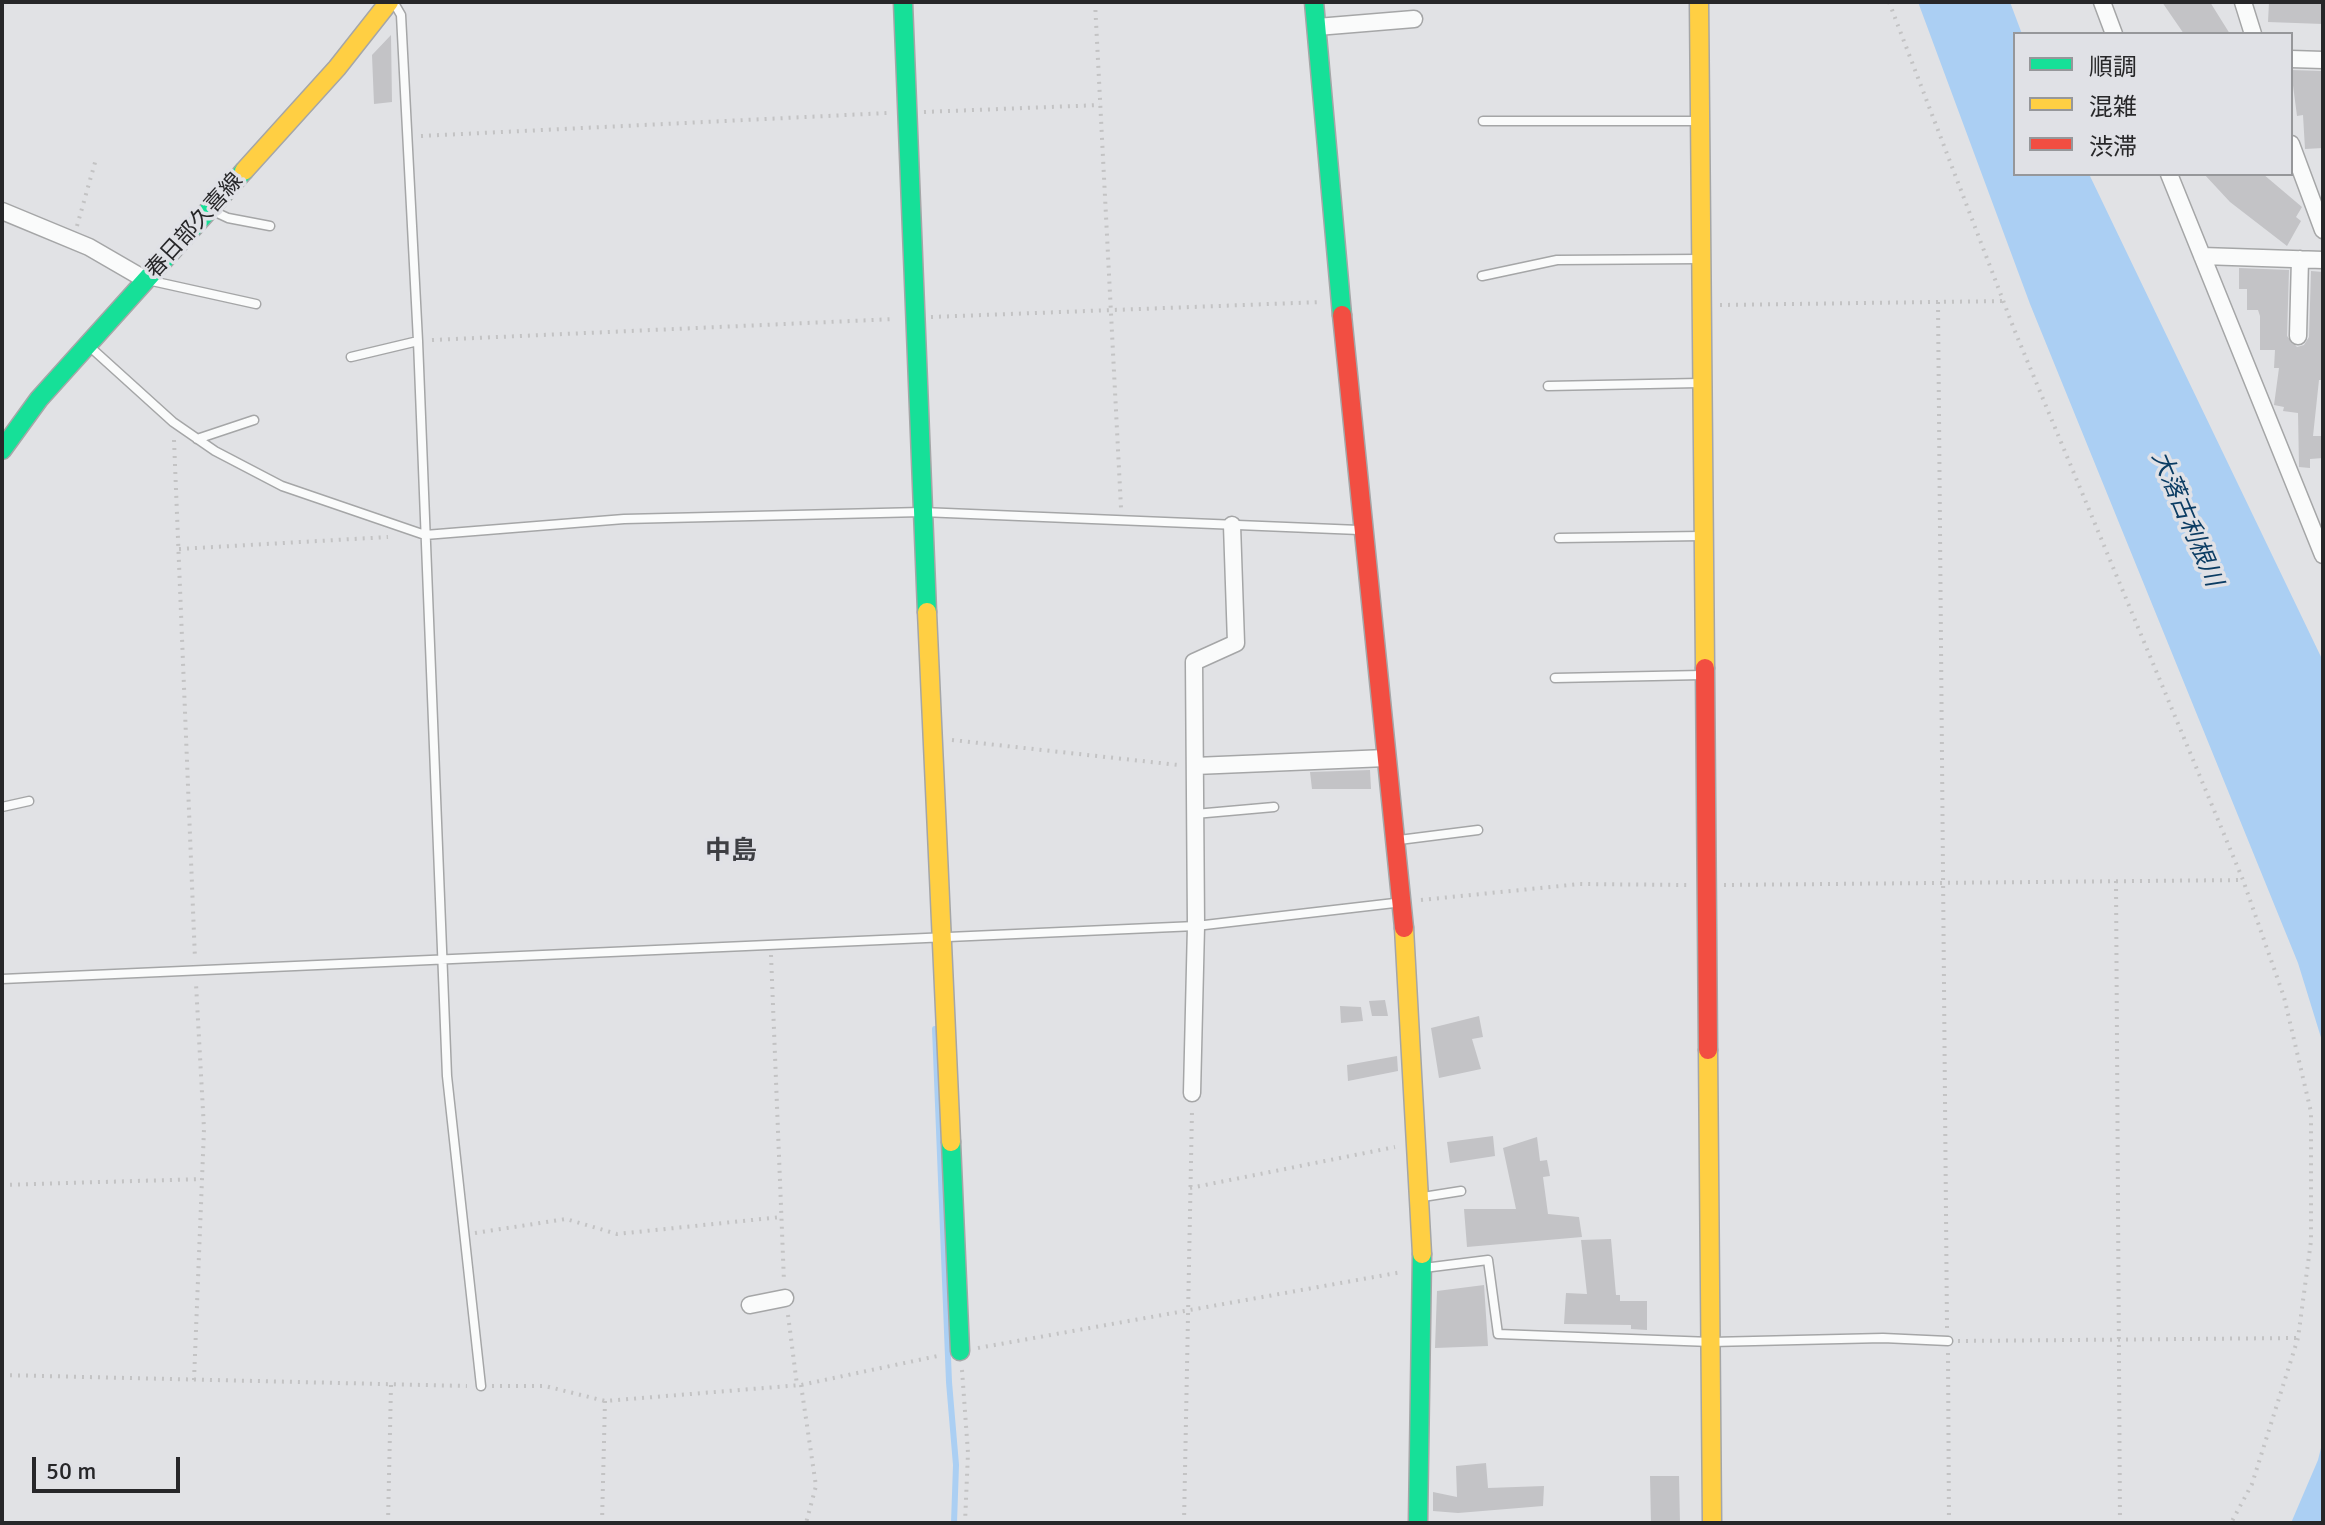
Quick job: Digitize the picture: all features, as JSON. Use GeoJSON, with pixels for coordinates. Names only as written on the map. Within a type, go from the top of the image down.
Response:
{"type":"FeatureCollection","features":[{"type":"Feature","properties":{"kind":"street","name":"春日部久喜線"},"geometry":{"type":"LineString","coordinates":[[4,442],[337,68],[392,2]]}},
{"type":"Feature","properties":{"kind":"street"},"geometry":{"type":"LineString","coordinates":[[903,2],[905,113],[960,1351]]}},
{"type":"Feature","properties":{"kind":"street"},"geometry":{"type":"LineString","coordinates":[[1314,2],[1361,530],[1403,902],[1423,1268],[1418,1523]]}},
{"type":"Feature","properties":{"kind":"street"},"geometry":{"type":"LineString","coordinates":[[1699,2],[1712,1523]]}},
{"type":"Feature","properties":{"kind":"street"},"geometry":{"type":"LineString","coordinates":[[2102,2],[2113,32]]}},
{"type":"Feature","properties":{"kind":"street"},"geometry":{"type":"LineString","coordinates":[[2243,2],[2252,32]]}},
{"type":"Feature","properties":{"kind":"street"},"geometry":{"type":"LineString","coordinates":[[1317,27],[1414,19]]}},
{"type":"Feature","properties":{"kind":"street"},"geometry":{"type":"LineString","coordinates":[[2293,59],[2323,60]]}},
{"type":"Feature","properties":{"kind":"street"},"geometry":{"type":"LineString","coordinates":[[2293,149],[2323,230]]}},
{"type":"Feature","properties":{"kind":"street"},"geometry":{"type":"LineString","coordinates":[[2170,176],[2323,555]]}},
{"type":"Feature","properties":{"kind":"street"},"geometry":{"type":"LineString","coordinates":[[2,211],[73,240],[146,280]]}},
{"type":"Feature","properties":{"kind":"street"},"geometry":{"type":"LineString","coordinates":[[2202,256],[2323,260]]}},
{"type":"Feature","properties":{"kind":"street"},"geometry":{"type":"LineString","coordinates":[[2298,336],[2300,259]]}},
{"type":"Feature","properties":{"kind":"street"},"geometry":{"type":"LineString","coordinates":[[1192,1093],[1196,926],[1194,662],[1236,643],[1232,525]]}},
{"type":"Feature","properties":{"kind":"street"},"geometry":{"type":"LineString","coordinates":[[1195,766],[1386,758]]}},
{"type":"Feature","properties":{"kind":"street"},"geometry":{"type":"LineString","coordinates":[[750,1305],[785,1298]]}},
{"type":"Feature","properties":{"kind":"lane"},"geometry":{"type":"LineString","coordinates":[[392,2],[401,15],[418,341],[447,1076],[481,1386]]}},
{"type":"Feature","properties":{"kind":"lane"},"geometry":{"type":"LineString","coordinates":[[1483,121],[1700,120]]}},
{"type":"Feature","properties":{"kind":"lane"},"geometry":{"type":"LineString","coordinates":[[210,209],[228,218],[270,226]]}},
{"type":"Feature","properties":{"kind":"lane"},"geometry":{"type":"LineString","coordinates":[[1482,276],[1557,260],[1701,259]]}},
{"type":"Feature","properties":{"kind":"lane"},"geometry":{"type":"LineString","coordinates":[[146,280],[256,304]]}},
{"type":"Feature","properties":{"kind":"lane"},"geometry":{"type":"LineString","coordinates":[[351,357],[418,341]]}},
{"type":"Feature","properties":{"kind":"lane"},"geometry":{"type":"LineString","coordinates":[[88,346],[173,422],[197,439],[282,486],[425,535],[624,519],[922,512],[1361,530]]}},
{"type":"Feature","properties":{"kind":"lane"},"geometry":{"type":"LineString","coordinates":[[1548,386],[1702,383]]}},
{"type":"Feature","properties":{"kind":"lane"},"geometry":{"type":"LineString","coordinates":[[197,439],[254,420]]}},
{"type":"Feature","properties":{"kind":"lane"},"geometry":{"type":"LineString","coordinates":[[1559,538],[1703,536]]}},
{"type":"Feature","properties":{"kind":"lane"},"geometry":{"type":"LineString","coordinates":[[1555,678],[1705,675]]}},
{"type":"Feature","properties":{"kind":"lane"},"geometry":{"type":"LineString","coordinates":[[2,807],[29,801]]}},
{"type":"Feature","properties":{"kind":"lane"},"geometry":{"type":"LineString","coordinates":[[1195,814],[1274,807]]}},
{"type":"Feature","properties":{"kind":"lane"},"geometry":{"type":"LineString","coordinates":[[1396,840],[1478,830]]}},
{"type":"Feature","properties":{"kind":"lane"},"geometry":{"type":"LineString","coordinates":[[2,979],[1196,926],[1403,902]]}},
{"type":"Feature","properties":{"kind":"lane"},"geometry":{"type":"LineString","coordinates":[[1419,1198],[1461,1191]]}},
{"type":"Feature","properties":{"kind":"lane"},"geometry":{"type":"LineString","coordinates":[[1423,1268],[1488,1260],[1498,1334],[1711,1342],[1883,1338],[1948,1341]]}},
{"type":"Feature","properties":{"kind":"path"},"geometry":{"type":"LineString","coordinates":[[1095,2],[1121,522]]}},
{"type":"Feature","properties":{"kind":"path"},"geometry":{"type":"LineString","coordinates":[[1889,2],[2006,301],[2014,329],[2243,880],[2284,997],[2311,1112],[2311,1241],[2298,1338],[2252,1484],[2231,1523]]}},
{"type":"Feature","properties":{"kind":"path"},"geometry":{"type":"LineString","coordinates":[[406,136],[1100,105]]}},
{"type":"Feature","properties":{"kind":"path"},"geometry":{"type":"LineString","coordinates":[[73,240],[96,159]]}},
{"type":"Feature","properties":{"kind":"path"},"geometry":{"type":"LineString","coordinates":[[418,341],[1340,301]]}},
{"type":"Feature","properties":{"kind":"path"},"geometry":{"type":"LineString","coordinates":[[1702,306],[2006,301]]}},
{"type":"Feature","properties":{"kind":"path"},"geometry":{"type":"LineString","coordinates":[[1938,302],[1949,1523]]}},
{"type":"Feature","properties":{"kind":"path"},"geometry":{"type":"LineString","coordinates":[[173,422],[204,1129],[194,1380]]}},
{"type":"Feature","properties":{"kind":"path"},"geometry":{"type":"LineString","coordinates":[[179,549],[425,535]]}},
{"type":"Feature","properties":{"kind":"path"},"geometry":{"type":"LineString","coordinates":[[933,738],[1195,766]]}},
{"type":"Feature","properties":{"kind":"path"},"geometry":{"type":"LineString","coordinates":[[1403,902],[1580,884],[1707,886],[2243,880]]}},
{"type":"Feature","properties":{"kind":"path"},"geometry":{"type":"LineString","coordinates":[[2116,881],[2120,1523]]}},
{"type":"Feature","properties":{"kind":"path"},"geometry":{"type":"LineString","coordinates":[[465,1235],[566,1219],[617,1234],[781,1217],[771,945]]}},
{"type":"Feature","properties":{"kind":"path"},"geometry":{"type":"LineString","coordinates":[[1184,1523],[1192,1093]]}},
{"type":"Feature","properties":{"kind":"path"},"geometry":{"type":"LineString","coordinates":[[1190,1188],[1416,1143]]}},
{"type":"Feature","properties":{"kind":"path"},"geometry":{"type":"LineString","coordinates":[[2,1185],[202,1179]]}},
{"type":"Feature","properties":{"kind":"path"},"geometry":{"type":"LineString","coordinates":[[965,1523],[968,1453],[960,1351],[1423,1268]]}},
{"type":"Feature","properties":{"kind":"path"},"geometry":{"type":"LineString","coordinates":[[1948,1341],[2298,1338]]}},
{"type":"Feature","properties":{"kind":"path"},"geometry":{"type":"LineString","coordinates":[[388,1523],[391,1385]]}},
{"type":"Feature","properties":{"kind":"path"},"geometry":{"type":"LineString","coordinates":[[801,1385],[816,1486],[806,1523]]}},
{"type":"Feature","properties":{"kind":"path"},"geometry":{"type":"LineString","coordinates":[[602,1523],[605,1401]]}},
{"type":"Feature","properties":{"kind":"water","name":"大落古利根川"},"geometry":{"type":"Polygon","coordinates":[[[1918,2],[2010,2],[2021,32],[2013,32],[2013,176],[2090,176],[2323,661],[2323,1044],[2298,963],[2030,304],[1918,2]]]}},
{"type":"Feature","properties":{"kind":"water"},"geometry":{"type":"Polygon","coordinates":[[[2323,1440],[2323,1523],[2291,1523],[2318,1460],[2323,1440]]]}},
{"type":"Feature","properties":{"kind":"building"},"geometry":{"type":"Polygon","coordinates":[[[2162,2],[2210,2],[2229,32],[2183,32],[2162,2]]]}},
{"type":"Feature","properties":{"kind":"building"},"geometry":{"type":"Polygon","coordinates":[[[2269,2],[2323,2],[2323,24],[2268,22],[2269,2]]]}},
{"type":"Feature","properties":{"kind":"building"},"geometry":{"type":"Polygon","coordinates":[[[391,35],[392,102],[374,104],[372,55],[391,35]]]}},
{"type":"Feature","properties":{"kind":"building"},"geometry":{"type":"Polygon","coordinates":[[[2293,70],[2323,71],[2323,148],[2305,149],[2303,115],[2297,116],[2293,70]]]}},
{"type":"Feature","properties":{"kind":"building"},"geometry":{"type":"Polygon","coordinates":[[[2206,176],[2265,176],[2302,207],[2296,217],[2301,221],[2287,246],[2230,202],[2206,176]]]}},
{"type":"Feature","properties":{"kind":"building"},"geometry":{"type":"Polygon","coordinates":[[[2239,268],[2289,270],[2287,336],[2297,347],[2304,345],[2309,337],[2311,271],[2323,272],[2323,380],[2319,380],[2313,436],[2323,436],[2323,458],[2310,459],[2310,468],[2299,467],[2298,413],[2283,411],[2284,407],[2274,405],[2279,368],[2274,368],[2275,350],[2260,350],[2260,316],[2258,310],[2247,310],[2247,289],[2239,289],[2239,268]]]}},
{"type":"Feature","properties":{"kind":"building"},"geometry":{"type":"Polygon","coordinates":[[[1370,770],[1371,789],[1312,789],[1310,772],[1370,770]]]}},
{"type":"Feature","properties":{"kind":"building"},"geometry":{"type":"Polygon","coordinates":[[[1385,1000],[1388,1016],[1372,1016],[1369,1001],[1385,1000]]]}},
{"type":"Feature","properties":{"kind":"building"},"geometry":{"type":"Polygon","coordinates":[[[1340,1006],[1361,1007],[1363,1021],[1341,1023],[1340,1006]]]}},
{"type":"Feature","properties":{"kind":"building"},"geometry":{"type":"Polygon","coordinates":[[[1479,1016],[1483,1037],[1472,1039],[1481,1069],[1439,1078],[1431,1028],[1479,1016]]]}},
{"type":"Feature","properties":{"kind":"building"},"geometry":{"type":"Polygon","coordinates":[[[1397,1056],[1398,1071],[1348,1081],[1347,1065],[1397,1056]]]}},
{"type":"Feature","properties":{"kind":"building"},"geometry":{"type":"Polygon","coordinates":[[[1493,1136],[1495,1156],[1450,1163],[1447,1142],[1493,1136]]]}},
{"type":"Feature","properties":{"kind":"building"},"geometry":{"type":"Polygon","coordinates":[[[1537,1137],[1540,1161],[1547,1160],[1550,1176],[1543,1177],[1548,1214],[1579,1217],[1582,1237],[1467,1247],[1464,1209],[1516,1209],[1503,1148],[1537,1137]]]}},
{"type":"Feature","properties":{"kind":"building"},"geometry":{"type":"Polygon","coordinates":[[[1611,1239],[1616,1295],[1620,1295],[1620,1301],[1647,1301],[1647,1330],[1631,1329],[1631,1325],[1564,1324],[1566,1293],[1587,1294],[1581,1240],[1611,1239]]]}},
{"type":"Feature","properties":{"kind":"building"},"geometry":{"type":"Polygon","coordinates":[[[1484,1285],[1488,1346],[1435,1348],[1437,1291],[1484,1285]]]}},
{"type":"Feature","properties":{"kind":"building"},"geometry":{"type":"Polygon","coordinates":[[[1486,1463],[1488,1488],[1544,1486],[1543,1506],[1458,1513],[1433,1511],[1433,1492],[1457,1497],[1456,1466],[1486,1463]]]}},
{"type":"Feature","properties":{"kind":"building"},"geometry":{"type":"Polygon","coordinates":[[[1650,1476],[1679,1476],[1680,1523],[1651,1523],[1650,1476]]]}},
{"type":"Feature","properties":{"kind":"waterway"},"geometry":{"type":"LineString","coordinates":[[935,1029],[949,1382],[956,1465],[954,1523]]}},
{"type":"Feature","properties":{"kind":"traffic: fast"},"geometry":{"type":"LineString","coordinates":[[903,2],[927,612]]}},
{"type":"Feature","properties":{"kind":"traffic: fast"},"geometry":{"type":"LineString","coordinates":[[1314,2],[1342,315]]}},
{"type":"Feature","properties":{"kind":"traffic: fast"},"geometry":{"type":"LineString","coordinates":[[2,450],[39,399],[244,171]]}},
{"type":"Feature","properties":{"kind":"traffic: fast"},"geometry":{"type":"LineString","coordinates":[[951,1142],[960,1351]]}},
{"type":"Feature","properties":{"kind":"traffic: fast"},"geometry":{"type":"LineString","coordinates":[[1418,1523],[1422,1254]]}},
{"type":"Feature","properties":{"kind":"traffic: slow"},"geometry":{"type":"LineString","coordinates":[[244,171],[337,68],[389,2]]}},
{"type":"Feature","properties":{"kind":"traffic: slow"},"geometry":{"type":"LineString","coordinates":[[1699,2],[1705,668]]}},
{"type":"Feature","properties":{"kind":"traffic: slow"},"geometry":{"type":"LineString","coordinates":[[927,612],[951,1142]]}},
{"type":"Feature","properties":{"kind":"traffic: slow"},"geometry":{"type":"LineString","coordinates":[[1404,928],[1422,1254]]}},
{"type":"Feature","properties":{"kind":"traffic: slow"},"geometry":{"type":"LineString","coordinates":[[1708,1050],[1712,1523]]}},
{"type":"Feature","properties":{"kind":"traffic: jam"},"geometry":{"type":"LineString","coordinates":[[1342,315],[1404,928]]}},
{"type":"Feature","properties":{"kind":"traffic: jam"},"geometry":{"type":"LineString","coordinates":[[1705,668],[1708,1050]]}},
{"type":"Feature","properties":{"kind":"district","name":"中島"},"geometry":{"type":"Point","coordinates":[731,852]}}]}
